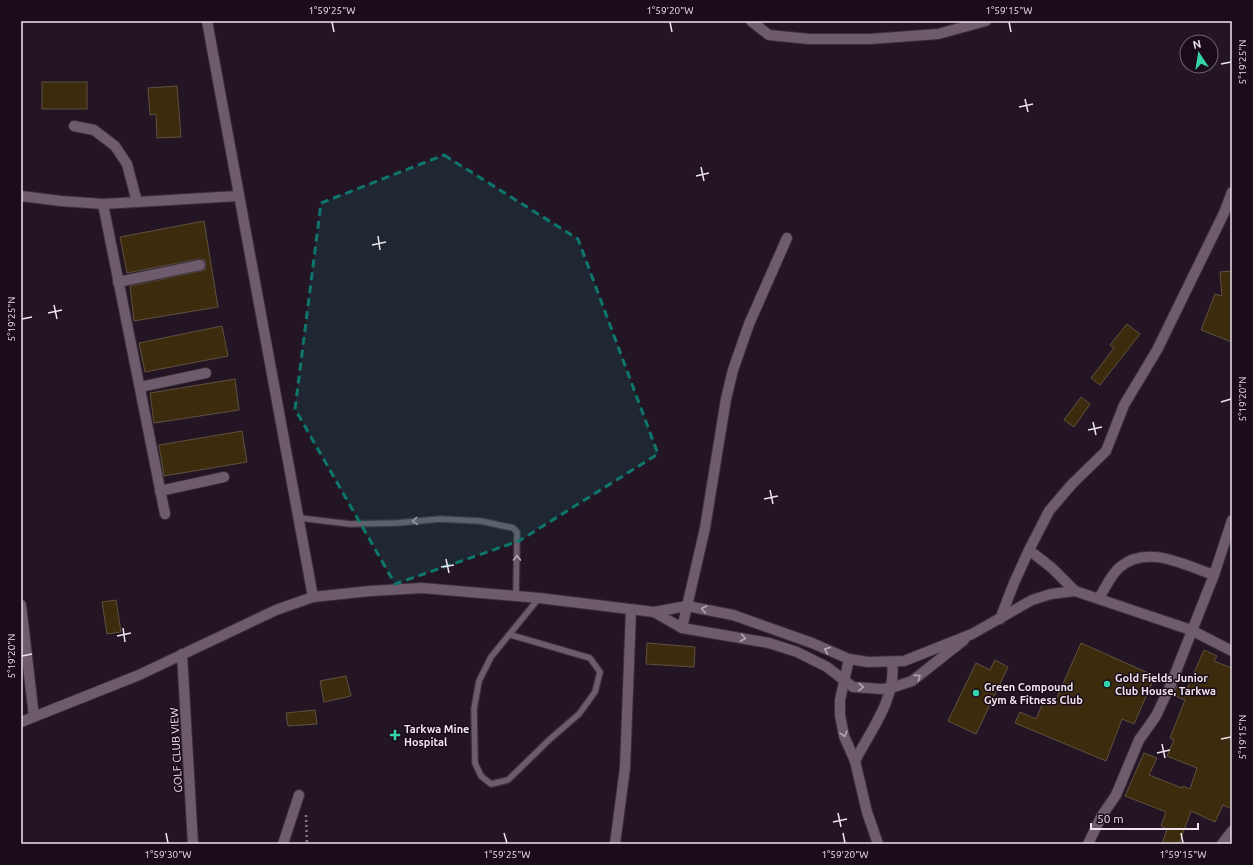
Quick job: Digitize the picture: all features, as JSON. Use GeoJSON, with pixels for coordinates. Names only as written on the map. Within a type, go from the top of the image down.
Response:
{"type":"FeatureCollection","features":[{"type":"Feature","properties":{"kind":"street"},"geometry":{"type":"LineString","coordinates":[[207,21],[238,196],[300,518],[313,597]]}},
{"type":"Feature","properties":{"kind":"street"},"geometry":{"type":"LineString","coordinates":[[751,21],[769,35],[809,39],[870,39],[938,34],[986,21]]}},
{"type":"Feature","properties":{"kind":"street"},"geometry":{"type":"LineString","coordinates":[[74,126],[94,130],[115,146],[127,164],[137,202]]}},
{"type":"Feature","properties":{"kind":"street"},"geometry":{"type":"LineString","coordinates":[[21,190],[33,197]]}},
{"type":"Feature","properties":{"kind":"street"},"geometry":{"type":"LineString","coordinates":[[1000,619],[1014,583],[1049,511],[1072,484],[1106,451],[1124,405],[1157,350],[1224,213],[1232,192]]}},
{"type":"Feature","properties":{"kind":"street"},"geometry":{"type":"LineString","coordinates":[[21,196],[103,204],[238,196]]}},
{"type":"Feature","properties":{"kind":"street"},"geometry":{"type":"LineString","coordinates":[[103,204],[165,514]]}},
{"type":"Feature","properties":{"kind":"street"},"geometry":{"type":"LineString","coordinates":[[682,628],[705,528],[726,399],[733,370],[748,324],[787,238]]}},
{"type":"Feature","properties":{"kind":"street"},"geometry":{"type":"LineString","coordinates":[[118,282],[200,265]]}},
{"type":"Feature","properties":{"kind":"street"},"geometry":{"type":"LineString","coordinates":[[140,387],[206,374]]}},
{"type":"Feature","properties":{"kind":"street"},"geometry":{"type":"LineString","coordinates":[[160,491],[224,477]]}},
{"type":"Feature","properties":{"kind":"street"},"geometry":{"type":"LineString","coordinates":[[1088,844],[1102,817],[1116,795],[1139,740],[1156,716],[1171,684],[1191,630],[1214,575],[1232,520]]}},
{"type":"Feature","properties":{"kind":"street"},"geometry":{"type":"LineString","coordinates":[[1029,550],[1052,568],[1075,591]]}},
{"type":"Feature","properties":{"kind":"street"},"geometry":{"type":"LineString","coordinates":[[1099,598],[1118,568],[1131,559],[1147,555],[1172,561],[1214,575]]}},
{"type":"Feature","properties":{"kind":"street"},"geometry":{"type":"LineString","coordinates":[[21,722],[140,675],[276,610],[313,597],[422,588],[539,598],[654,612],[686,606],[733,615],[771,630],[812,643],[849,659],[868,662],[904,661],[972,634],[1032,600],[1051,594],[1075,591],[1191,630],[1232,652]]}},
{"type":"Feature","properties":{"kind":"street"},"geometry":{"type":"LineString","coordinates":[[21,610],[23,638],[34,717]]}},
{"type":"Feature","properties":{"kind":"street"},"geometry":{"type":"LineString","coordinates":[[615,844],[625,768],[631,610]]}},
{"type":"Feature","properties":{"kind":"street"},"geometry":{"type":"LineString","coordinates":[[654,612],[682,628],[769,643],[797,652],[826,667],[844,682],[853,687],[891,688],[912,681],[972,634]]}},
{"type":"Feature","properties":{"kind":"street"},"geometry":{"type":"LineString","coordinates":[[769,643],[771,630]]}},
{"type":"Feature","properties":{"kind":"street","name":"GOLF CLUB VIEW"},"geometry":{"type":"LineString","coordinates":[[182,654],[193,844]]}},
{"type":"Feature","properties":{"kind":"street"},"geometry":{"type":"LineString","coordinates":[[849,659],[844,682],[840,715],[844,736],[855,761],[867,812],[878,844]]}},
{"type":"Feature","properties":{"kind":"street"},"geometry":{"type":"LineString","coordinates":[[855,761],[879,717],[891,688],[892,662]]}},
{"type":"Feature","properties":{"kind":"street"},"geometry":{"type":"LineString","coordinates":[[283,844],[299,795]]}},
{"type":"Feature","properties":{"kind":"street"},"geometry":{"type":"LineString","coordinates":[[1222,844],[1232,831]]}},
{"type":"Feature","properties":{"kind":"lane"},"geometry":{"type":"LineString","coordinates":[[300,518],[350,524],[398,523],[440,519],[481,521],[513,528],[517,532],[518,537],[516,597]]}},
{"type":"Feature","properties":{"kind":"lane"},"geometry":{"type":"LineString","coordinates":[[511,635],[590,658],[600,672],[596,692],[579,714],[549,740],[508,780],[491,784],[480,776],[475,763],[474,709],[479,681],[491,657],[511,635],[539,598]]}},
{"type":"Feature","properties":{"kind":"highlighted area"},"geometry":{"type":"Polygon","coordinates":[[[444,155],[578,239],[658,454],[519,541],[395,584],[295,409],[321,203],[444,155]]]}},
{"type":"Feature","properties":{"kind":"building"},"geometry":{"type":"Polygon","coordinates":[[[42,82],[87,82],[87,109],[42,109],[42,82]]]}},
{"type":"Feature","properties":{"kind":"building"},"geometry":{"type":"Polygon","coordinates":[[[177,86],[181,137],[157,138],[156,114],[150,115],[148,88],[177,86]]]}},
{"type":"Feature","properties":{"kind":"building"},"geometry":{"type":"Polygon","coordinates":[[[204,221],[218,307],[134,321],[130,286],[205,270],[206,264],[205,260],[199,259],[127,273],[120,237],[204,221]]]}},
{"type":"Feature","properties":{"kind":"building"},"geometry":{"type":"Polygon","coordinates":[[[1232,271],[1232,342],[1201,330],[1215,294],[1222,296],[1220,272],[1232,271]]]}},
{"type":"Feature","properties":{"kind":"building"},"geometry":{"type":"Polygon","coordinates":[[[1127,324],[1140,334],[1100,385],[1091,378],[1114,348],[1110,345],[1127,324]]]}},
{"type":"Feature","properties":{"kind":"building"},"geometry":{"type":"Polygon","coordinates":[[[222,326],[228,356],[145,372],[139,343],[222,326]]]}},
{"type":"Feature","properties":{"kind":"building"},"geometry":{"type":"Polygon","coordinates":[[[235,379],[239,410],[154,423],[150,393],[235,379]]]}},
{"type":"Feature","properties":{"kind":"building"},"geometry":{"type":"Polygon","coordinates":[[[1081,397],[1090,404],[1074,427],[1064,420],[1081,397]]]}},
{"type":"Feature","properties":{"kind":"building"},"geometry":{"type":"Polygon","coordinates":[[[242,431],[247,462],[164,476],[159,445],[242,431]]]}},
{"type":"Feature","properties":{"kind":"building"},"geometry":{"type":"Polygon","coordinates":[[[116,600],[121,632],[107,634],[102,602],[116,600]]]}},
{"type":"Feature","properties":{"kind":"building"},"geometry":{"type":"Polygon","coordinates":[[[647,643],[695,647],[694,667],[646,664],[647,643]]]}},
{"type":"Feature","properties":{"kind":"building"},"geometry":{"type":"Polygon","coordinates":[[[1081,643],[1155,676],[1134,724],[1122,719],[1106,761],[1015,723],[1020,712],[1036,719],[1045,698],[1055,702],[1081,643]]]}},
{"type":"Feature","properties":{"kind":"building"},"geometry":{"type":"Polygon","coordinates":[[[1204,650],[1217,656],[1214,661],[1232,668],[1232,809],[1223,805],[1215,822],[1191,811],[1179,844],[1162,844],[1167,829],[1161,826],[1166,812],[1125,796],[1144,753],[1157,758],[1149,775],[1182,788],[1183,786],[1190,789],[1197,768],[1167,756],[1174,740],[1170,738],[1185,700],[1173,695],[1177,686],[1187,689],[1204,650]]]}},
{"type":"Feature","properties":{"kind":"building"},"geometry":{"type":"Polygon","coordinates":[[[995,660],[1008,667],[976,734],[948,721],[976,663],[990,670],[995,660]]]}},
{"type":"Feature","properties":{"kind":"building"},"geometry":{"type":"Polygon","coordinates":[[[346,676],[351,696],[324,702],[320,681],[346,676]]]}},
{"type":"Feature","properties":{"kind":"building"},"geometry":{"type":"Polygon","coordinates":[[[315,710],[317,724],[288,726],[286,713],[315,710]]]}},
{"type":"Feature","properties":{"kind":"place","name":"Gold Fields Junior Club House, Tarkwa"},"geometry":{"type":"Point","coordinates":[1107,684]}},
{"type":"Feature","properties":{"kind":"place","name":"Green Compound Gym & Fitness Club"},"geometry":{"type":"Point","coordinates":[976,693]}},
{"type":"Feature","properties":{"kind":"place","name":"Tarkwa Mine Hospital"},"geometry":{"type":"Point","coordinates":[395,735]}}]}
